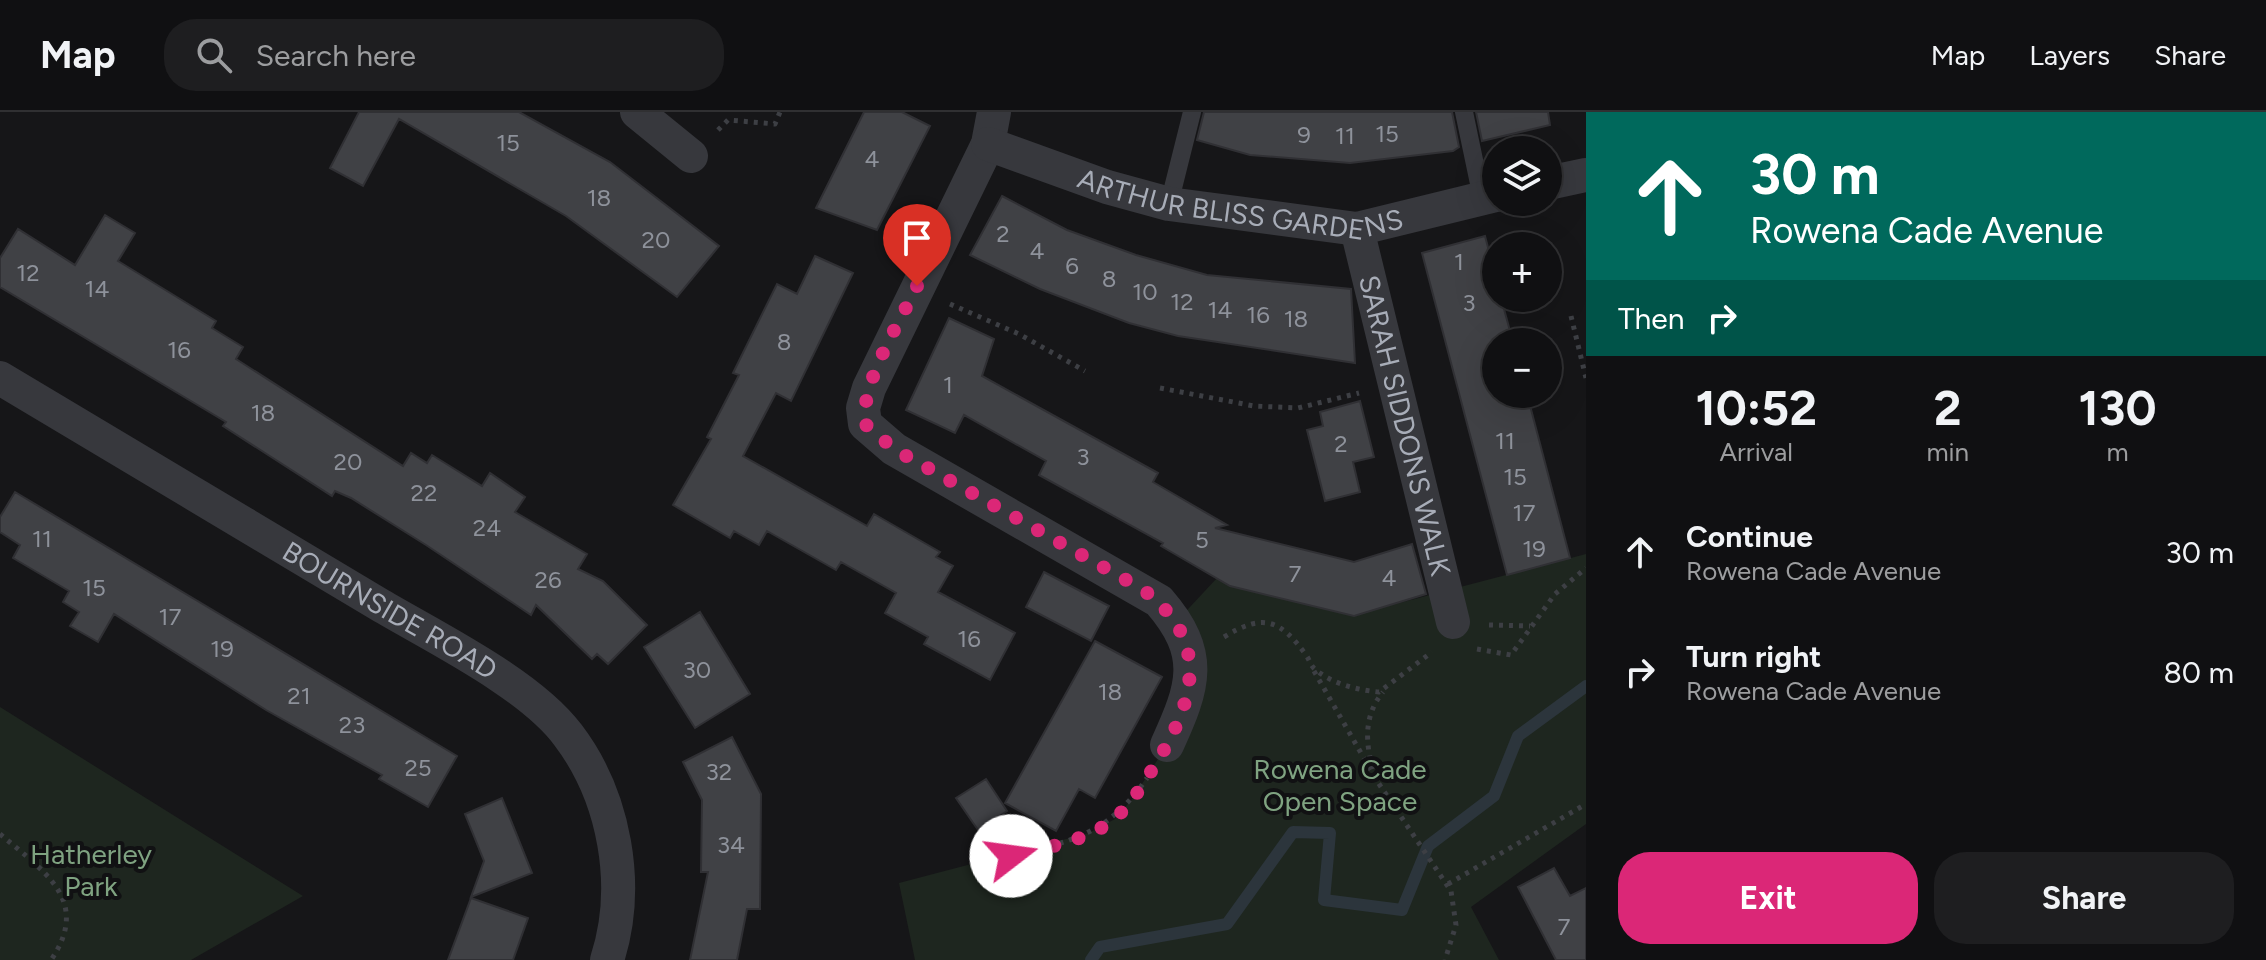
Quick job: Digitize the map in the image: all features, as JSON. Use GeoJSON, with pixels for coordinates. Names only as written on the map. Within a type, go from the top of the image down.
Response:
{"type":"FeatureCollection","features":[{"type":"Feature","properties":{"kind":"street"},"geometry":{"type":"LineString","coordinates":[[637,112],[691,156]]}},
{"type":"Feature","properties":{"kind":"street"},"geometry":{"type":"LineString","coordinates":[[991,128],[869,388],[863,408],[865,424],[894,449],[1142,589],[1176,622],[1188,653],[1189,697],[1167,745]]}},
{"type":"Feature","properties":{"kind":"street","name":"ARTHUR BLISS GARDENS"},"geometry":{"type":"LineString","coordinates":[[991,128],[1107,187],[1169,204],[1357,229],[1482,199]]}},
{"type":"Feature","properties":{"kind":"street"},"geometry":{"type":"LineString","coordinates":[[1562,180],[1586,175]]}},
{"type":"Feature","properties":{"kind":"street","name":"SARAH SIDDONS WALK"},"geometry":{"type":"LineString","coordinates":[[1357,229],[1455,639]]}},
{"type":"Feature","properties":{"kind":"street","name":"BOURNSIDE ROAD"},"geometry":{"type":"LineString","coordinates":[[0,378],[444,643],[543,707],[568,735],[589,767],[613,839],[618,877],[616,915],[607,960]]}},
{"type":"Feature","properties":{"kind":"lane"},"geometry":{"type":"LineString","coordinates":[[1169,204],[1192,112]]}},
{"type":"Feature","properties":{"kind":"lane"},"geometry":{"type":"LineString","coordinates":[[1464,112],[1482,173]]}},
{"type":"Feature","properties":{"kind":"path"},"geometry":{"type":"LineString","coordinates":[[691,156],[728,120],[775,124],[780,112]]}},
{"type":"Feature","properties":{"kind":"path"},"geometry":{"type":"LineString","coordinates":[[917,286],[1071,360],[1085,371]]}},
{"type":"Feature","properties":{"kind":"path"},"geometry":{"type":"LineString","coordinates":[[1571,316],[1586,378]]}},
{"type":"Feature","properties":{"kind":"path"},"geometry":{"type":"LineString","coordinates":[[1160,388],[1254,406],[1298,408],[1394,382]]}},
{"type":"Feature","properties":{"kind":"path"},"geometry":{"type":"LineString","coordinates":[[1509,666],[1511,655],[1555,594],[1586,568]]}},
{"type":"Feature","properties":{"kind":"path"},"geometry":{"type":"LineString","coordinates":[[1188,653],[1237,629],[1264,621],[1288,631],[1377,781],[1448,884],[1456,925],[1445,960]]}},
{"type":"Feature","properties":{"kind":"path"},"geometry":{"type":"LineString","coordinates":[[1377,781],[1367,733],[1373,708],[1385,690],[1428,654],[1455,639],[1511,655]]}},
{"type":"Feature","properties":{"kind":"path"},"geometry":{"type":"LineString","coordinates":[[1428,654],[1432,663]]}},
{"type":"Feature","properties":{"kind":"path"},"geometry":{"type":"LineString","coordinates":[[1312,667],[1353,688],[1385,690]]}},
{"type":"Feature","properties":{"kind":"path"},"geometry":{"type":"LineString","coordinates":[[1011,856],[1090,833],[1115,819],[1133,798],[1167,745]]}},
{"type":"Feature","properties":{"kind":"path"},"geometry":{"type":"LineString","coordinates":[[1448,884],[1586,804]]}},
{"type":"Feature","properties":{"kind":"path"},"geometry":{"type":"LineString","coordinates":[[0,834],[48,875],[66,900],[67,929],[51,960]]}},
{"type":"Feature","properties":{"kind":"green space","name":"Rowena Cade Open Space"},"geometry":{"type":"Polygon","coordinates":[[[1586,554],[1586,824],[1471,907],[1499,960],[915,960],[899,883],[1089,833],[1115,819],[1133,798],[1167,745],[1189,697],[1176,622],[1217,578],[1365,612],[1586,554]]]}},
{"type":"Feature","properties":{"kind":"green space","name":"Hatherley Park"},"geometry":{"type":"Polygon","coordinates":[[[0,707],[303,896],[191,960],[0,960],[0,707]]]}},
{"type":"Feature","properties":{"kind":"building"},"geometry":{"type":"Polygon","coordinates":[[[359,112],[519,112],[610,162],[719,246],[677,297],[566,216],[399,119],[363,186],[330,168],[359,112]]]}},
{"type":"Feature","properties":{"kind":"building"},"geometry":{"type":"Polygon","coordinates":[[[864,112],[902,112],[930,126],[877,230],[816,208],[864,112]]]}},
{"type":"Feature","properties":{"kind":"building"},"geometry":{"type":"Polygon","coordinates":[[[1204,112],[1452,112],[1459,147],[1453,151],[1350,163],[1250,155],[1197,140],[1204,112]]]}},
{"type":"Feature","properties":{"kind":"building"},"geometry":{"type":"Polygon","coordinates":[[[1476,112],[1548,112],[1550,125],[1503,136],[1482,136],[1482,141],[1476,112]]]}},
{"type":"Feature","properties":{"kind":"building"},"geometry":{"type":"Polygon","coordinates":[[[1002,196],[1067,230],[1136,255],[1207,275],[1351,289],[1355,363],[1178,336],[1129,323],[1040,289],[970,255],[1002,196]]]}},
{"type":"Feature","properties":{"kind":"building"},"geometry":{"type":"Polygon","coordinates":[[[105,215],[135,233],[118,261],[216,321],[212,328],[243,347],[236,359],[403,466],[411,453],[427,463],[432,455],[482,486],[490,473],[525,497],[515,512],[587,554],[578,569],[603,581],[647,625],[608,664],[597,654],[592,659],[536,605],[531,615],[351,498],[335,491],[332,496],[223,426],[226,422],[0,287],[0,258],[18,229],[75,265],[105,215]]]}},
{"type":"Feature","properties":{"kind":"building"},"geometry":{"type":"Polygon","coordinates":[[[1482,237],[1482,312],[1505,312],[1509,328],[1482,328],[1482,408],[1531,408],[1570,558],[1507,575],[1422,253],[1482,237]]]}},
{"type":"Feature","properties":{"kind":"building"},"geometry":{"type":"Polygon","coordinates":[[[815,256],[853,273],[791,401],[776,393],[743,456],[867,526],[874,514],[940,552],[936,557],[953,566],[938,592],[1015,633],[990,680],[924,644],[928,637],[885,613],[896,593],[841,562],[836,570],[767,531],[759,545],[734,531],[730,538],[673,505],[711,439],[707,437],[739,375],[733,373],[777,284],[797,294],[815,256]]]}},
{"type":"Feature","properties":{"kind":"building"},"geometry":{"type":"Polygon","coordinates":[[[949,318],[994,339],[982,376],[1158,473],[1153,482],[1227,525],[1215,528],[1354,562],[1412,544],[1426,594],[1354,616],[1230,586],[1161,546],[1163,543],[1039,475],[1046,461],[964,415],[955,433],[906,410],[949,318]]]}},
{"type":"Feature","properties":{"kind":"building"},"geometry":{"type":"Polygon","coordinates":[[[1360,401],[1374,457],[1353,462],[1360,492],[1325,501],[1307,430],[1323,426],[1320,412],[1360,401]]]}},
{"type":"Feature","properties":{"kind":"building"},"geometry":{"type":"Polygon","coordinates":[[[15,492],[457,756],[428,807],[379,779],[382,775],[266,710],[114,614],[98,642],[70,626],[79,612],[63,602],[69,591],[13,558],[20,545],[0,532],[0,517],[15,492]]]}},
{"type":"Feature","properties":{"kind":"building"},"geometry":{"type":"Polygon","coordinates":[[[1044,572],[1109,606],[1091,641],[1026,607],[1044,572]]]}},
{"type":"Feature","properties":{"kind":"building"},"geometry":{"type":"Polygon","coordinates":[[[700,612],[750,694],[695,728],[644,647],[700,612]]]}},
{"type":"Feature","properties":{"kind":"building"},"geometry":{"type":"Polygon","coordinates":[[[1095,641],[1162,677],[1095,798],[1079,789],[1056,831],[1005,803],[1095,641]]]}},
{"type":"Feature","properties":{"kind":"building"},"geometry":{"type":"Polygon","coordinates":[[[732,737],[761,794],[760,909],[747,909],[737,960],[690,960],[708,872],[701,872],[702,800],[683,762],[732,737]]]}},
{"type":"Feature","properties":{"kind":"building"},"geometry":{"type":"Polygon","coordinates":[[[986,779],[1007,811],[978,830],[956,798],[986,779]]]}},
{"type":"Feature","properties":{"kind":"building"},"geometry":{"type":"Polygon","coordinates":[[[502,798],[532,873],[471,897],[484,861],[465,814],[502,798]]]}},
{"type":"Feature","properties":{"kind":"building"},"geometry":{"type":"Polygon","coordinates":[[[1554,868],[1570,896],[1586,888],[1586,960],[1556,960],[1518,887],[1554,868]]]}},
{"type":"Feature","properties":{"kind":"building"},"geometry":{"type":"Polygon","coordinates":[[[471,898],[528,918],[513,960],[448,960],[471,898]]]}},
{"type":"Feature","properties":{"kind":"waterway"},"geometry":{"type":"LineString","coordinates":[[1091,960],[1100,947],[1227,924],[1293,832],[1330,833],[1324,900],[1402,910],[1428,846],[1494,796],[1518,736],[1586,686]]}},
{"type":"Feature","properties":{"kind":"route"},"geometry":{"type":"LineString","coordinates":[[917,286],[869,388],[863,408],[865,424],[876,437],[894,449],[1159,601],[1186,640],[1191,670],[1189,697],[1167,745],[1150,774],[1115,819],[1090,833],[1011,856]]}}]}
